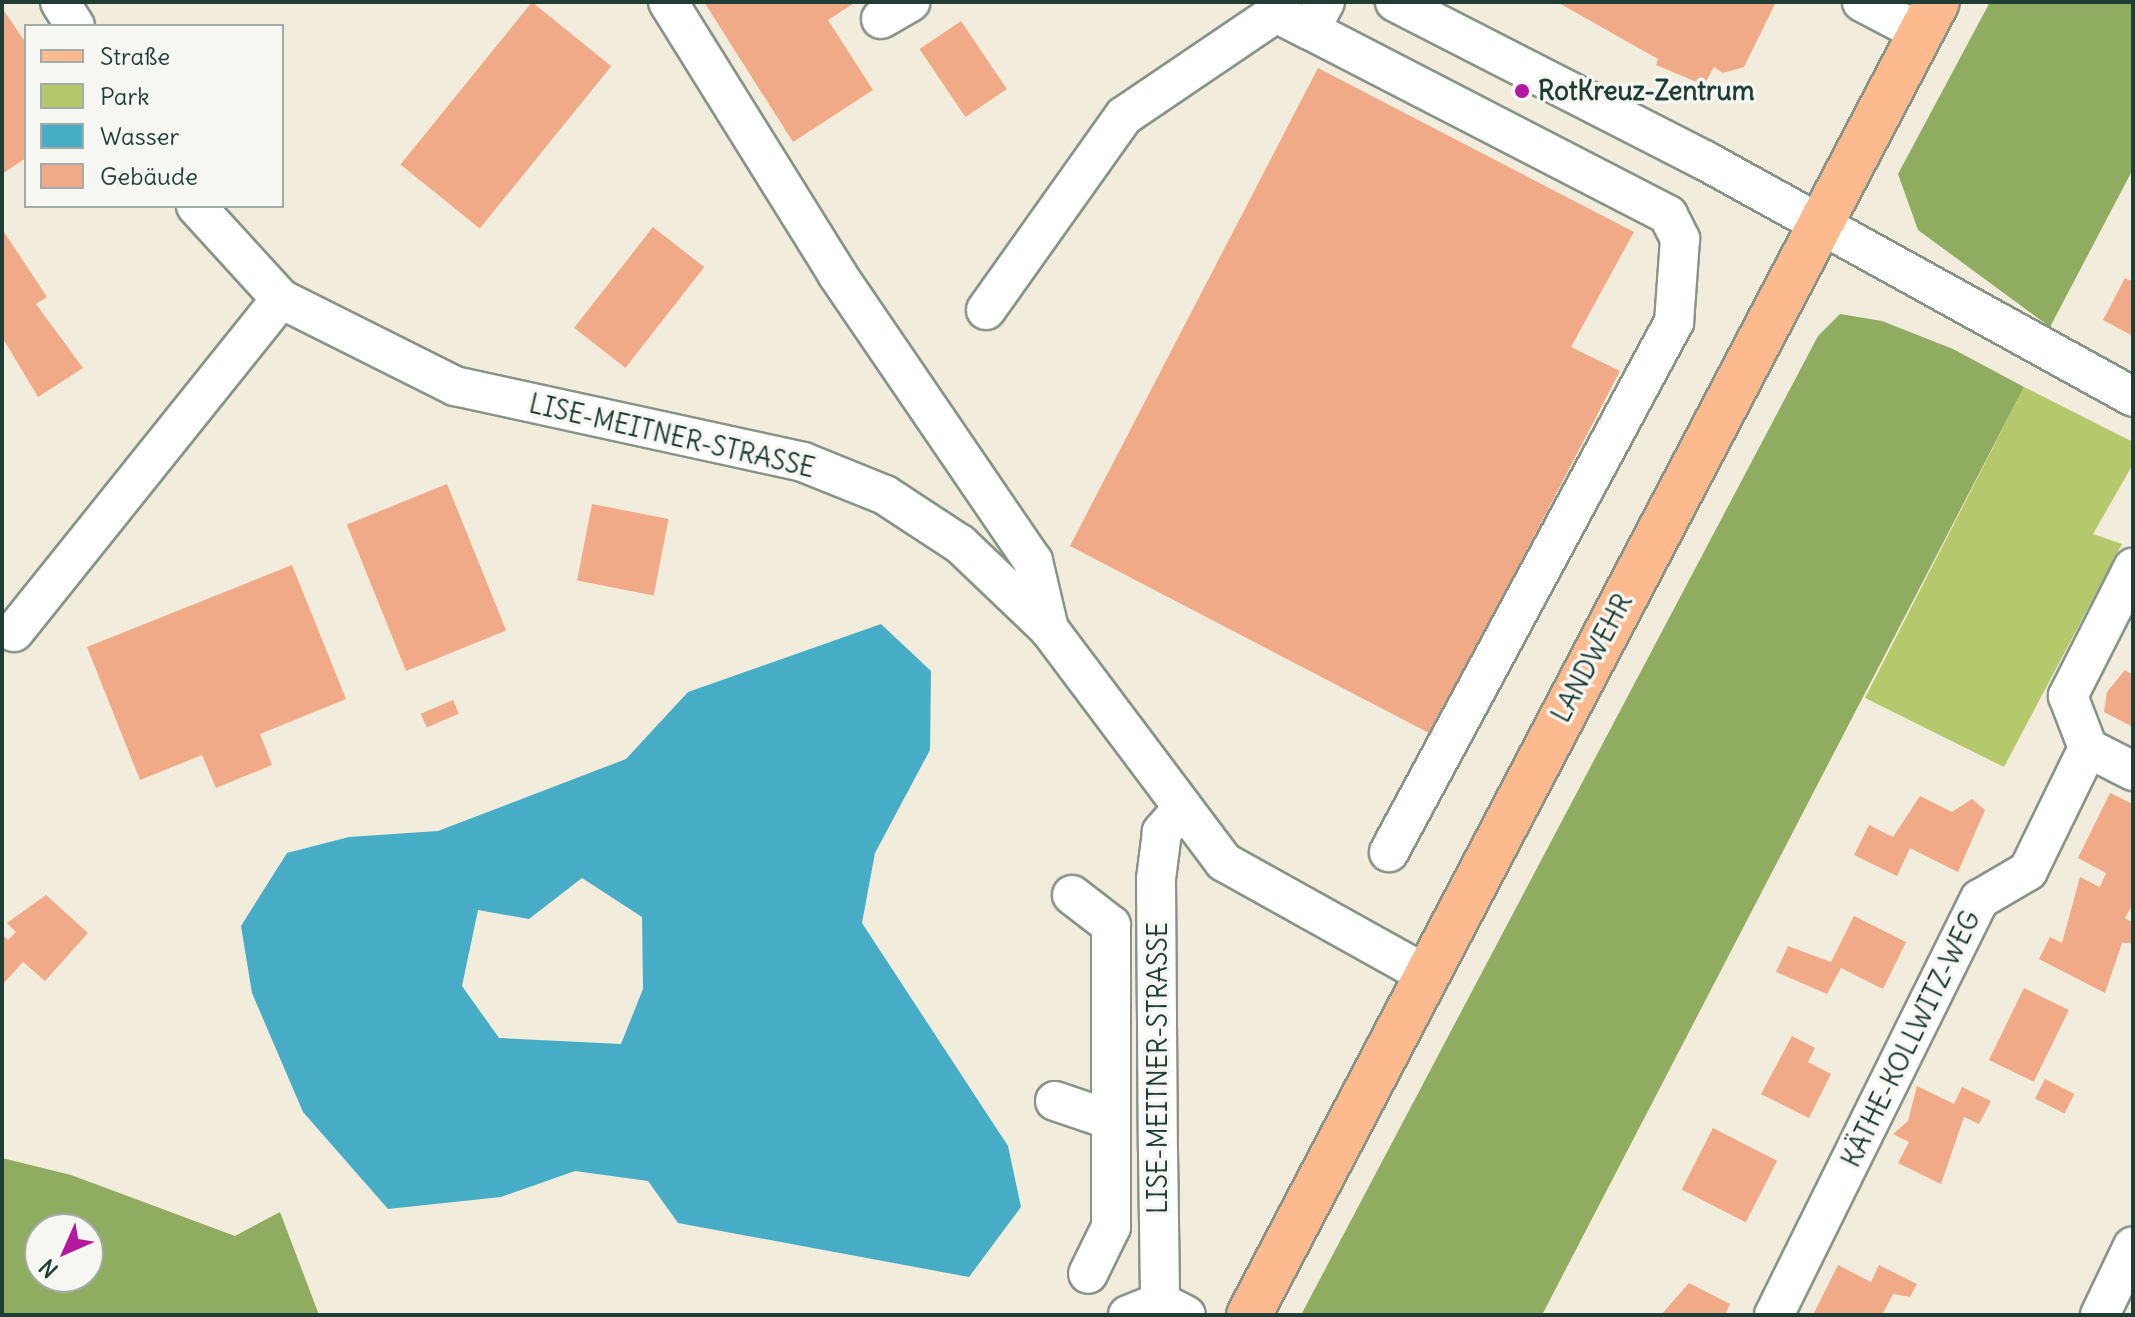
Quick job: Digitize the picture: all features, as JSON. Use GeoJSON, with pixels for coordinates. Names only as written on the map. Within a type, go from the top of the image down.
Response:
{"type":"FeatureCollection","features":[{"type":"Feature","properties":{"kind":"main road","name":"LANDWEHR"},"geometry":{"type":"LineString","coordinates":[[1249,1315],[1425,974],[1929,18]]}},
{"type":"Feature","properties":{"kind":"street"},"geometry":{"type":"LineString","coordinates":[[60,2],[74,24]]}},
{"type":"Feature","properties":{"kind":"street"},"geometry":{"type":"LineString","coordinates":[[668,2],[837,274],[1033,561],[1049,629]]}},
{"type":"Feature","properties":{"kind":"street"},"geometry":{"type":"LineString","coordinates":[[1862,2],[1929,18]]}},
{"type":"Feature","properties":{"kind":"street"},"geometry":{"type":"LineString","coordinates":[[1410,5],[2133,397]]}},
{"type":"Feature","properties":{"kind":"street"},"geometry":{"type":"LineString","coordinates":[[986,310],[1124,116],[1276,13],[1318,16],[1668,215],[1680,239],[1674,322],[1389,852]]}},
{"type":"Feature","properties":{"kind":"street","name":"LISE-MEITNER-STRASSE"},"geometry":{"type":"LineString","coordinates":[[198,208],[281,299],[455,386],[803,462],[885,495],[960,544],[1049,629],[1180,811],[1224,862],[1425,974]]}},
{"type":"Feature","properties":{"kind":"street"},"geometry":{"type":"LineString","coordinates":[[14,632],[281,299]]}},
{"type":"Feature","properties":{"kind":"street"},"geometry":{"type":"LineString","coordinates":[[2133,568],[2068,696],[2088,748],[2133,771]]}},
{"type":"Feature","properties":{"kind":"street","name":"KÄTHE-KOLLWITZ-WEG"},"geometry":{"type":"LineString","coordinates":[[1774,1315],[1980,899],[2028,871],[2088,748]]}},
{"type":"Feature","properties":{"kind":"street","name":"LISE-MEITNER-STRASSE"},"geometry":{"type":"LineString","coordinates":[[1158,1311],[1156,879],[1162,832],[1180,811]]}},
{"type":"Feature","properties":{"kind":"street"},"geometry":{"type":"LineString","coordinates":[[1072,895],[1111,925],[1111,1227],[1088,1274]]}},
{"type":"Feature","properties":{"kind":"street"},"geometry":{"type":"LineString","coordinates":[[1055,1101],[1109,1135],[1158,1151]]}},
{"type":"Feature","properties":{"kind":"street"},"geometry":{"type":"LineString","coordinates":[[2100,1315],[2133,1246]]}},
{"type":"Feature","properties":{"kind":"green space"},"geometry":{"type":"Polygon","coordinates":[[[1990,2],[2133,2],[2133,169],[2050,327],[1918,230],[1898,174],[1990,2]]]}},
{"type":"Feature","properties":{"kind":"green space"},"geometry":{"type":"Polygon","coordinates":[[[1840,314],[1882,321],[1953,349],[2024,387],[1542,1315],[1301,1315],[1818,336],[1840,314]]]}},
{"type":"Feature","properties":{"kind":"green space"},"geometry":{"type":"Polygon","coordinates":[[[2024,387],[2133,442],[2133,464],[2093,534],[2122,544],[2004,767],[1865,698],[2024,387]]]}},
{"type":"Feature","properties":{"kind":"green space"},"geometry":{"type":"Polygon","coordinates":[[[2,1158],[71,1175],[235,1236],[280,1212],[319,1315],[2,1315],[2,1158]]]}},
{"type":"Feature","properties":{"kind":"water"},"geometry":{"type":"Polygon","coordinates":[[[881,624],[931,671],[930,750],[875,853],[862,923],[1008,1146],[1021,1207],[969,1277],[678,1223],[648,1181],[575,1171],[501,1197],[388,1209],[303,1112],[252,993],[241,926],[287,853],[349,837],[438,831],[626,759],[688,692],[881,624]],[[582,878],[529,919],[478,910],[462,986],[499,1038],[621,1044],[643,989],[642,917],[582,878]]]}},
{"type":"Feature","properties":{"kind":"building"},"geometry":{"type":"Polygon","coordinates":[[[532,2],[611,66],[480,229],[400,164],[532,2]]]}},
{"type":"Feature","properties":{"kind":"building"},"geometry":{"type":"Polygon","coordinates":[[[704,2],[856,2],[828,20],[873,90],[793,142],[704,2]]]}},
{"type":"Feature","properties":{"kind":"building"},"geometry":{"type":"Polygon","coordinates":[[[1557,2],[1776,2],[1744,67],[1723,73],[1714,67],[1704,85],[1656,65],[1658,59],[1557,2]]]}},
{"type":"Feature","properties":{"kind":"building"},"geometry":{"type":"Polygon","coordinates":[[[2,8],[24,40],[24,159],[2,174],[2,8]]]}},
{"type":"Feature","properties":{"kind":"building"},"geometry":{"type":"Polygon","coordinates":[[[961,21],[1007,89],[965,117],[920,49],[961,21]]]}},
{"type":"Feature","properties":{"kind":"building"},"geometry":{"type":"Polygon","coordinates":[[[1318,68],[1634,232],[1571,347],[1620,371],[1431,734],[1070,546],[1318,68]]]}},
{"type":"Feature","properties":{"kind":"building"},"geometry":{"type":"Polygon","coordinates":[[[653,227],[704,267],[625,368],[574,328],[653,227]]]}},
{"type":"Feature","properties":{"kind":"building"},"geometry":{"type":"Polygon","coordinates":[[[2,229],[47,297],[36,304],[83,368],[38,397],[2,337],[2,229]]]}},
{"type":"Feature","properties":{"kind":"building"},"geometry":{"type":"Polygon","coordinates":[[[2125,278],[2133,282],[2133,336],[2103,320],[2125,278]]]}},
{"type":"Feature","properties":{"kind":"building"},"geometry":{"type":"Polygon","coordinates":[[[447,484],[506,630],[406,671],[347,524],[447,484]]]}},
{"type":"Feature","properties":{"kind":"building"},"geometry":{"type":"Polygon","coordinates":[[[592,504],[669,519],[654,595],[577,581],[592,504]]]}},
{"type":"Feature","properties":{"kind":"building"},"geometry":{"type":"Polygon","coordinates":[[[292,565],[346,699],[260,734],[272,765],[216,788],[202,755],[140,780],[87,647],[292,565]]]}},
{"type":"Feature","properties":{"kind":"building"},"geometry":{"type":"Polygon","coordinates":[[[2125,670],[2133,675],[2133,727],[2104,712],[2107,692],[2125,670]]]}},
{"type":"Feature","properties":{"kind":"building"},"geometry":{"type":"Polygon","coordinates":[[[453,700],[459,714],[427,727],[421,714],[453,700]]]}},
{"type":"Feature","properties":{"kind":"building"},"geometry":{"type":"Polygon","coordinates":[[[2110,793],[2133,804],[2133,904],[2125,918],[2133,923],[2133,943],[2122,943],[2105,993],[2039,959],[2050,937],[2062,943],[2080,877],[2100,887],[2106,873],[2078,858],[2110,793]]]}},
{"type":"Feature","properties":{"kind":"building"},"geometry":{"type":"Polygon","coordinates":[[[1920,796],[1952,812],[1972,799],[1985,810],[1958,872],[1910,848],[1897,876],[1854,855],[1869,825],[1893,837],[1920,796]]]}},
{"type":"Feature","properties":{"kind":"building"},"geometry":{"type":"Polygon","coordinates":[[[46,895],[88,933],[45,981],[23,962],[2,985],[2,934],[8,940],[16,932],[7,923],[46,895]]]}},
{"type":"Feature","properties":{"kind":"building"},"geometry":{"type":"Polygon","coordinates":[[[1854,916],[1906,942],[1883,989],[1841,968],[1827,994],[1776,972],[1788,946],[1831,962],[1854,916]]]}},
{"type":"Feature","properties":{"kind":"building"},"geometry":{"type":"Polygon","coordinates":[[[2024,988],[2069,1010],[2034,1082],[1989,1060],[2024,988]]]}},
{"type":"Feature","properties":{"kind":"building"},"geometry":{"type":"Polygon","coordinates":[[[1792,1036],[1815,1048],[1808,1062],[1831,1074],[1809,1118],[1761,1094],[1792,1036]]]}},
{"type":"Feature","properties":{"kind":"building"},"geometry":{"type":"Polygon","coordinates":[[[2045,1079],[2074,1094],[2064,1114],[2035,1099],[2045,1079]]]}},
{"type":"Feature","properties":{"kind":"building"},"geometry":{"type":"Polygon","coordinates":[[[1917,1086],[1954,1104],[1962,1087],[1991,1101],[1979,1124],[1964,1117],[1941,1184],[1898,1163],[1909,1142],[1893,1134],[1908,1121],[1917,1086]]]}},
{"type":"Feature","properties":{"kind":"building"},"geometry":{"type":"Polygon","coordinates":[[[1713,1128],[1777,1161],[1746,1222],[1682,1189],[1713,1128]]]}},
{"type":"Feature","properties":{"kind":"building"},"geometry":{"type":"Polygon","coordinates":[[[1838,1265],[1871,1282],[1879,1265],[1917,1284],[1910,1297],[1893,1294],[1882,1315],[1813,1315],[1838,1265]]]}},
{"type":"Feature","properties":{"kind":"building"},"geometry":{"type":"Polygon","coordinates":[[[1689,1283],[1730,1304],[1725,1315],[1661,1315],[1689,1283]]]}},
{"type":"Feature","properties":{"kind":"place","name":"RotKreuz-Zentrum"},"geometry":{"type":"Point","coordinates":[1522,91]}}]}
